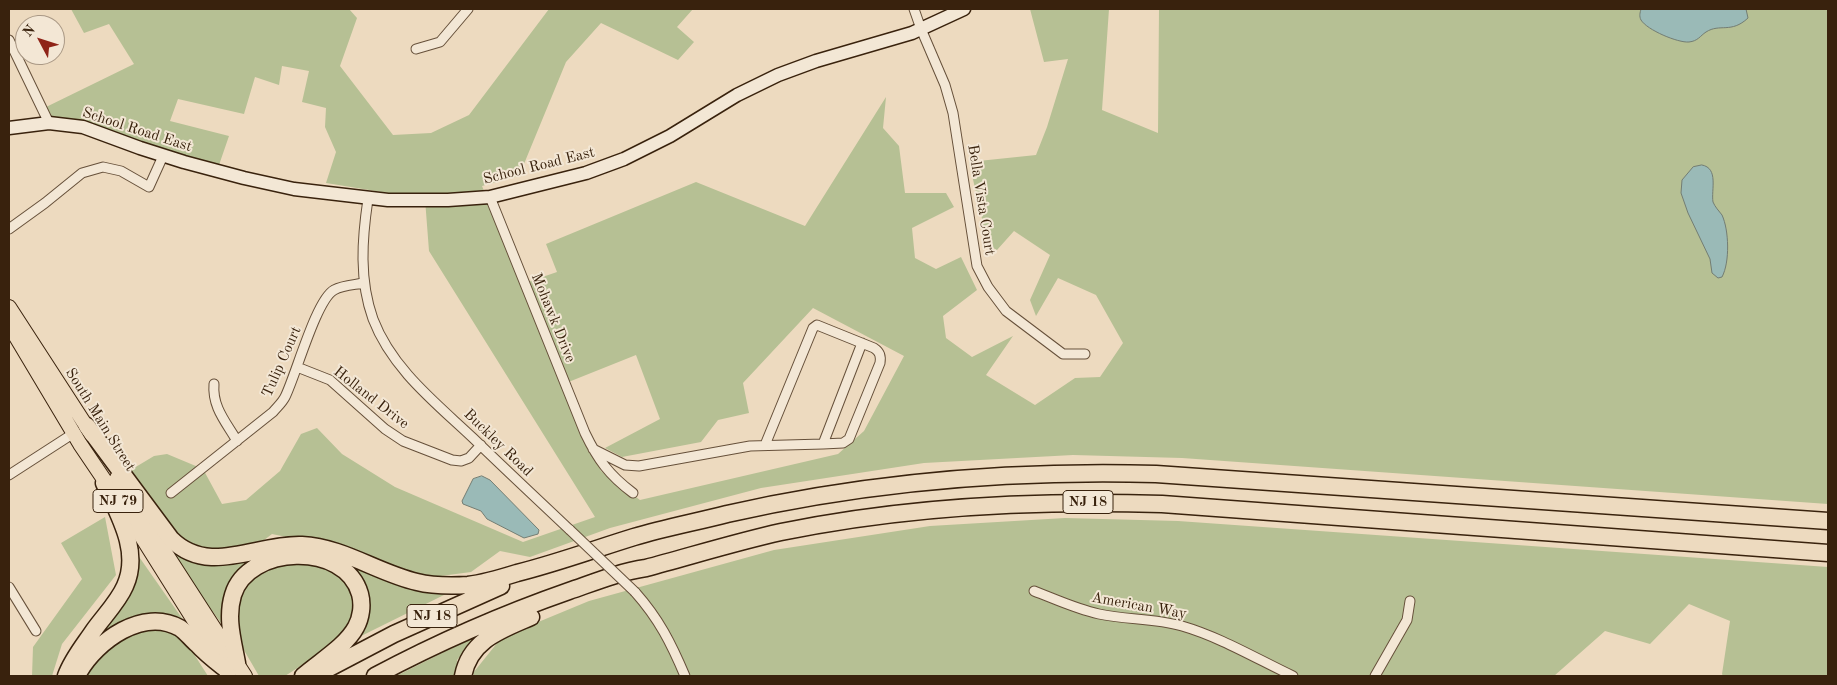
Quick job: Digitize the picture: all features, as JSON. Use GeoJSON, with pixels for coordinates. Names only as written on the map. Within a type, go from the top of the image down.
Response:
{"type":"FeatureCollection","features":[{"type":"Feature","properties":{"kind":"highway"},"geometry":{"type":"LineString","coordinates":[[80,430],[171,539],[182,548],[198,556],[220,558],[284,546],[315,546],[413,581],[445,586],[482,582],[554,564]]}},
{"type":"Feature","properties":{"kind":"highway","name":"NJ 18"},"geometry":{"type":"LineString","coordinates":[[313,676],[418,622],[554,564],[640,535],[728,514],[810,498],[933,480],[1052,473],[1156,474],[1828,521]]}},
{"type":"Feature","properties":{"kind":"highway"},"geometry":{"type":"LineString","coordinates":[[66,676],[76,656],[121,593],[128,576],[130,556],[128,540],[121,519],[104,483]]}},
{"type":"Feature","properties":{"kind":"highway","name":"NJ 18"},"geometry":{"type":"LineString","coordinates":[[375,676],[434,646],[520,610],[624,572],[779,533],[840,521],[963,506],[1069,502],[1162,504],[1828,553]]}},
{"type":"Feature","properties":{"kind":"highway"},"geometry":{"type":"LineString","coordinates":[[234,671],[230,613],[233,595],[242,578],[263,564],[284,557],[296,556],[321,559],[338,566],[352,578],[359,593],[360,615],[357,626],[345,641],[303,676]]}},
{"type":"Feature","properties":{"kind":"highway"},"geometry":{"type":"LineString","coordinates":[[463,676],[470,655],[484,640],[493,634],[555,607],[630,578],[646,568]]}},
{"type":"Feature","properties":{"kind":"highway"},"geometry":{"type":"LineString","coordinates":[[77,676],[87,659],[105,641],[128,628],[148,623],[164,623],[181,629],[210,657],[234,671]]}},
{"type":"Feature","properties":{"kind":"main road","name":"South Main Street"},"geometry":{"type":"LineString","coordinates":[[9,307],[80,430],[104,483],[128,515],[234,671]]}},
{"type":"Feature","properties":{"kind":"main road","name":"South Main Street"},"geometry":{"type":"LineString","coordinates":[[9,325],[80,430],[114,474],[234,671]]}},
{"type":"Feature","properties":{"kind":"street"},"geometry":{"type":"LineString","coordinates":[[416,49],[440,42],[468,9]]}},
{"type":"Feature","properties":{"kind":"street","name":"Bella Vista Court"},"geometry":{"type":"LineString","coordinates":[[914,9],[944,84],[953,113],[978,266],[988,287],[1006,311],[1063,354],[1085,354]]}},
{"type":"Feature","properties":{"kind":"street","name":"School Road East"},"geometry":{"type":"LineString","coordinates":[[9,128],[49,123],[83,127],[163,156],[280,186],[388,200],[448,200],[490,197],[586,172],[624,159],[670,136],[737,95],[778,75],[816,61],[896,39],[964,9]]}},
{"type":"Feature","properties":{"kind":"street"},"geometry":{"type":"LineString","coordinates":[[9,40],[49,123]]}},
{"type":"Feature","properties":{"kind":"street"},"geometry":{"type":"LineString","coordinates":[[9,228],[45,204],[82,173],[103,167],[121,171],[150,187],[163,156]]}},
{"type":"Feature","properties":{"kind":"street","name":"Mohawk Drive"},"geometry":{"type":"LineString","coordinates":[[490,197],[593,449],[608,472],[633,493]]}},
{"type":"Feature","properties":{"kind":"street","name":"Buckley Road"},"geometry":{"type":"LineString","coordinates":[[368,198],[364,238],[364,283],[374,320],[390,354],[415,383],[650,608],[666,633],[685,676]]}},
{"type":"Feature","properties":{"kind":"street","name":"Tulip Court"},"geometry":{"type":"LineString","coordinates":[[171,493],[273,412],[284,398],[319,311],[327,296],[333,290],[341,287],[364,283]]}},
{"type":"Feature","properties":{"kind":"street"},"geometry":{"type":"LineString","coordinates":[[593,449],[626,465],[639,466],[742,447],[843,443],[849,439],[880,363],[881,358],[877,350],[827,328],[814,325],[765,445]]}},
{"type":"Feature","properties":{"kind":"street"},"geometry":{"type":"LineString","coordinates":[[823,444],[862,343]]}},
{"type":"Feature","properties":{"kind":"street","name":"Holland Drive"},"geometry":{"type":"LineString","coordinates":[[297,367],[330,380],[385,429],[403,441],[452,460],[461,461],[469,458],[481,446]]}},
{"type":"Feature","properties":{"kind":"street"},"geometry":{"type":"LineString","coordinates":[[214,384],[213,396],[216,406],[237,441]]}},
{"type":"Feature","properties":{"kind":"street"},"geometry":{"type":"LineString","coordinates":[[9,475],[80,430]]}},
{"type":"Feature","properties":{"kind":"street"},"geometry":{"type":"LineString","coordinates":[[9,587],[36,631]]}},
{"type":"Feature","properties":{"kind":"street","name":"American Way"},"geometry":{"type":"LineString","coordinates":[[1034,591],[1079,609],[1100,614],[1149,619],[1182,626],[1222,642],[1293,676]]}},
{"type":"Feature","properties":{"kind":"street"},"geometry":{"type":"LineString","coordinates":[[1374,676],[1407,620],[1410,601]]}},
{"type":"Feature","properties":{"kind":"green space"},"geometry":{"type":"Polygon","coordinates":[[[71,9],[349,9],[357,18],[340,66],[393,135],[431,133],[469,115],[549,9],[693,9],[677,27],[694,42],[678,60],[601,23],[566,62],[519,176],[482,186],[522,284],[557,272],[546,244],[696,182],[805,226],[886,97],[883,128],[899,146],[905,193],[946,193],[954,207],[912,228],[915,258],[936,269],[961,257],[977,290],[943,316],[946,338],[972,357],[1013,336],[986,375],[1035,405],[1075,378],[1100,377],[1123,343],[1096,295],[1058,278],[1036,316],[1030,300],[1050,255],[1014,231],[997,250],[984,243],[983,223],[969,162],[1036,155],[1047,127],[1068,59],[1044,62],[1030,9],[1109,9],[1102,110],[1158,133],[1159,9],[1828,9],[1828,504],[1182,458],[1073,455],[924,463],[761,488],[610,528],[530,557],[500,551],[471,572],[418,579],[364,553],[272,534],[255,547],[206,551],[184,545],[129,471],[154,456],[167,454],[203,469],[222,504],[246,500],[280,471],[301,434],[317,428],[342,454],[395,487],[523,542],[595,517],[429,251],[425,199],[326,183],[336,152],[325,127],[326,108],[302,102],[309,71],[282,66],[279,85],[255,77],[244,114],[178,99],[170,121],[229,136],[219,165],[138,149],[46,123],[42,109],[134,64],[109,24],[84,33],[71,9]],[[813,308],[743,383],[749,413],[718,420],[701,442],[622,457],[605,448],[660,419],[636,355],[566,383],[601,471],[640,500],[838,454],[864,431],[904,356],[813,308]]]}},
{"type":"Feature","properties":{"kind":"green space"},"geometry":{"type":"Polygon","coordinates":[[[105,517],[116,575],[62,644],[52,676],[32,676],[33,647],[82,579],[61,543],[105,517]]]}},
{"type":"Feature","properties":{"kind":"green space"},"geometry":{"type":"Polygon","coordinates":[[[1065,518],[1178,521],[1828,567],[1828,676],[1723,676],[1730,621],[1689,604],[1650,644],[1605,631],[1554,676],[474,676],[473,673],[502,637],[589,601],[774,550],[930,526],[1065,518]]]}},
{"type":"Feature","properties":{"kind":"green space"},"geometry":{"type":"Polygon","coordinates":[[[167,548],[197,562],[254,560],[227,586],[221,623],[167,548]]]}},
{"type":"Feature","properties":{"kind":"green space"},"geometry":{"type":"Polygon","coordinates":[[[135,551],[186,624],[148,613],[87,647],[135,551]]]}},
{"type":"Feature","properties":{"kind":"green space"},"geometry":{"type":"Polygon","coordinates":[[[341,559],[450,592],[349,642],[366,611],[364,582],[341,559]]]}},
{"type":"Feature","properties":{"kind":"green space"},"geometry":{"type":"Polygon","coordinates":[[[307,561],[332,568],[349,584],[354,606],[347,628],[333,645],[285,676],[259,676],[241,645],[237,610],[243,586],[266,566],[307,561]]]}},
{"type":"Feature","properties":{"kind":"green space"},"geometry":{"type":"Polygon","coordinates":[[[171,628],[190,648],[208,676],[83,676],[108,645],[136,630],[171,628]]]}},
{"type":"Feature","properties":{"kind":"green space"},"geometry":{"type":"Polygon","coordinates":[[[476,636],[457,660],[457,676],[396,676],[476,636]]]}},
{"type":"Feature","properties":{"kind":"water"},"geometry":{"type":"Polygon","coordinates":[[[1641,9],[1746,9],[1748,18],[1736,26],[1711,29],[1695,41],[1684,42],[1649,28],[1641,20],[1641,9]]]}},
{"type":"Feature","properties":{"kind":"water"},"geometry":{"type":"Polygon","coordinates":[[[1702,165],[1711,170],[1713,202],[1722,215],[1726,229],[1728,246],[1725,271],[1722,277],[1718,278],[1712,273],[1710,259],[1688,213],[1681,193],[1682,180],[1693,167],[1702,165]]]}},
{"type":"Feature","properties":{"kind":"water"},"geometry":{"type":"Polygon","coordinates":[[[482,476],[490,480],[539,530],[538,534],[524,538],[487,519],[481,511],[463,504],[462,501],[473,479],[482,476]]]}}]}
